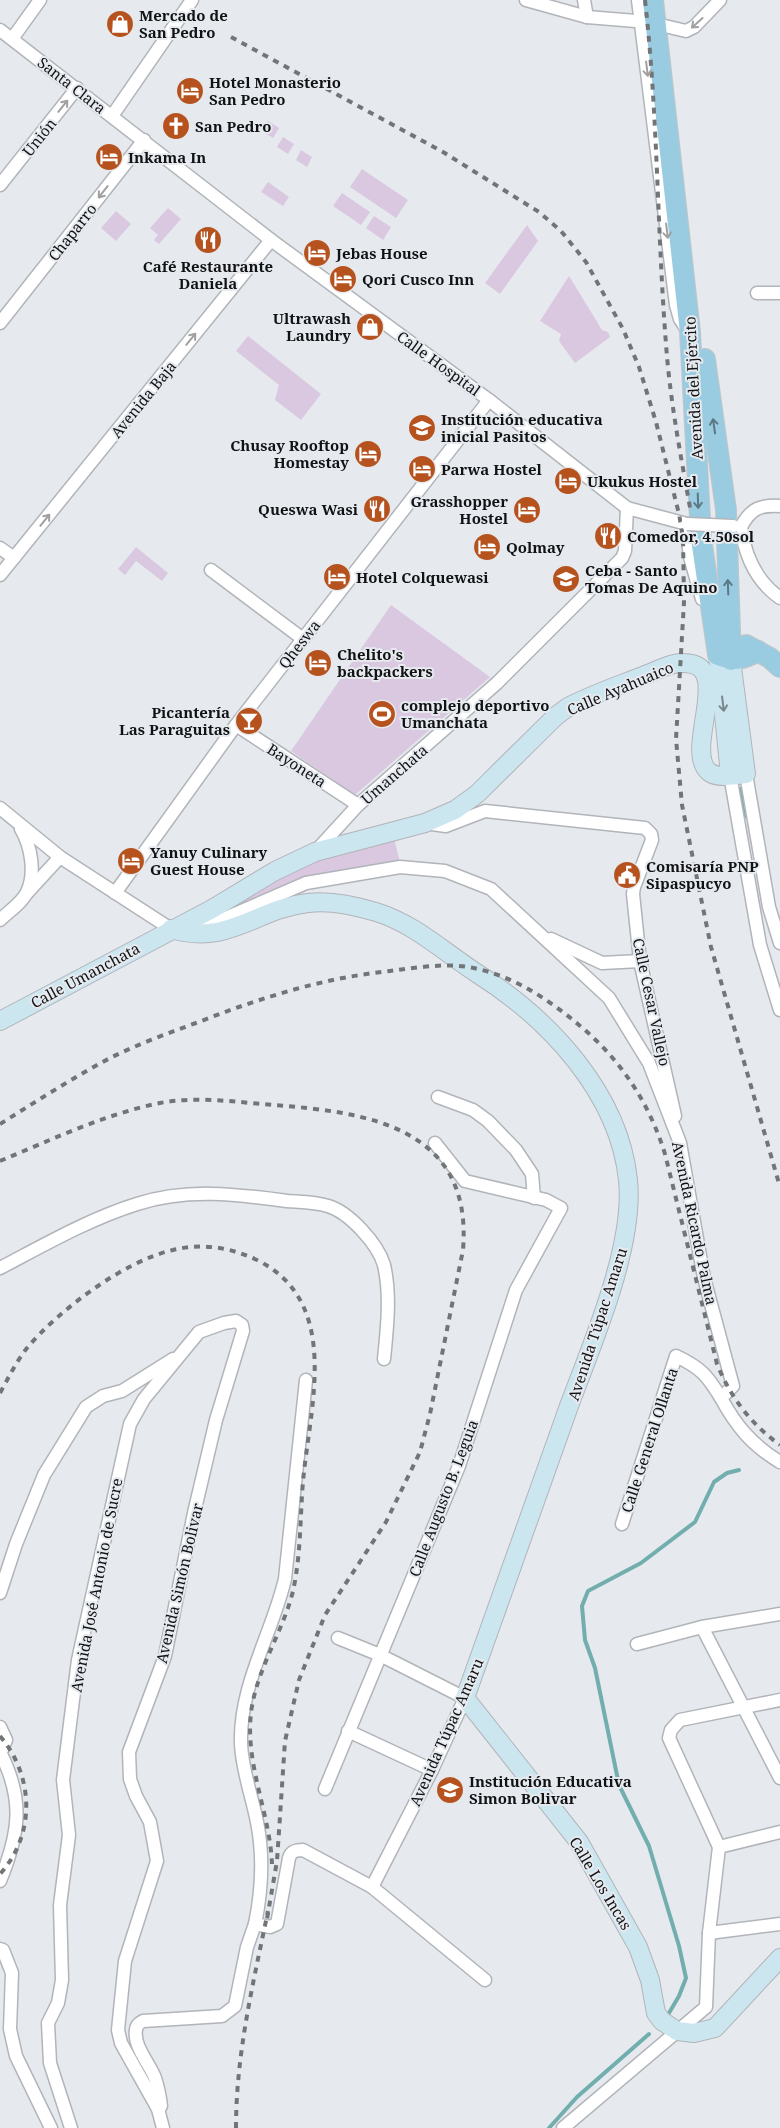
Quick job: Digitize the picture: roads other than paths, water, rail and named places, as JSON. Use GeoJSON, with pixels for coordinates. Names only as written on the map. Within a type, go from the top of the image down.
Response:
{"type":"FeatureCollection","features":[{"type":"Feature","properties":{"kind":"main road","name":"Avenida del Ejército"},"geometry":{"type":"LineString","coordinates":[[653,0],[690,332],[700,530],[724,647]]}},
{"type":"Feature","properties":{"kind":"main road","name":"Avenida del Ejército"},"geometry":{"type":"LineString","coordinates":[[664,0],[655,24],[726,510],[724,647]]}},
{"type":"Feature","properties":{"kind":"main road"},"geometry":{"type":"LineString","coordinates":[[724,647],[758,651],[780,667]]}},
{"type":"Feature","properties":{"kind":"street"},"geometry":{"type":"LineString","coordinates":[[12,39],[40,0]]}},
{"type":"Feature","properties":{"kind":"street"},"geometry":{"type":"LineString","coordinates":[[112,116],[192,0]]}},
{"type":"Feature","properties":{"kind":"street"},"geometry":{"type":"LineString","coordinates":[[526,0],[587,17],[655,24],[681,31],[690,30],[720,0]]}},
{"type":"Feature","properties":{"kind":"street"},"geometry":{"type":"LineString","coordinates":[[584,0],[587,17]]}},
{"type":"Feature","properties":{"kind":"street","name":"Avenida del Ejército"},"geometry":{"type":"LineString","coordinates":[[638,0],[655,24]]}},
{"type":"Feature","properties":{"kind":"street","name":"Santa Clara"},"geometry":{"type":"LineString","coordinates":[[0,30],[144,140]]}},
{"type":"Feature","properties":{"kind":"street","name":"Unión"},"geometry":{"type":"LineString","coordinates":[[0,185],[77,88]]}},
{"type":"Feature","properties":{"kind":"street"},"geometry":{"type":"LineString","coordinates":[[144,140],[271,240]]}},
{"type":"Feature","properties":{"kind":"street","name":"Chaparro"},"geometry":{"type":"LineString","coordinates":[[0,323],[144,140]]}},
{"type":"Feature","properties":{"kind":"street","name":"Calle Hospital"},"geometry":{"type":"LineString","coordinates":[[271,240],[489,400],[628,508]]}},
{"type":"Feature","properties":{"kind":"street","name":"Avenida Baja"},"geometry":{"type":"LineString","coordinates":[[0,575],[271,240]]}},
{"type":"Feature","properties":{"kind":"street"},"geometry":{"type":"LineString","coordinates":[[757,293],[780,293]]}},
{"type":"Feature","properties":{"kind":"street","name":"Qheswa"},"geometry":{"type":"LineString","coordinates":[[115,894],[236,725],[489,400]]}},
{"type":"Feature","properties":{"kind":"street"},"geometry":{"type":"LineString","coordinates":[[628,508],[686,524],[737,527],[754,510],[763,505],[780,506]]}},
{"type":"Feature","properties":{"kind":"street","name":"Umanchata"},"geometry":{"type":"LineString","coordinates":[[171,929],[276,871],[315,852],[358,805],[497,683],[622,558],[625,551],[628,508]]}},
{"type":"Feature","properties":{"kind":"street"},"geometry":{"type":"LineString","coordinates":[[686,524],[690,557],[711,640],[724,647]]}},
{"type":"Feature","properties":{"kind":"street"},"geometry":{"type":"LineString","coordinates":[[737,527],[756,575],[780,598]]}},
{"type":"Feature","properties":{"kind":"street"},"geometry":{"type":"LineString","coordinates":[[0,548],[14,558]]}},
{"type":"Feature","properties":{"kind":"street"},"geometry":{"type":"LineString","coordinates":[[210,570],[303,639]]}},
{"type":"Feature","properties":{"kind":"street","name":"Avenida del Ejército"},"geometry":{"type":"LineString","coordinates":[[724,647],[738,775]]}},
{"type":"Feature","properties":{"kind":"street","name":"Calle Ayahuaico"},"geometry":{"type":"LineString","coordinates":[[315,852],[425,823],[455,810],[477,794],[556,716],[568,707],[681,663],[690,664],[700,669],[708,683],[700,748],[703,765],[711,773],[738,775]]}},
{"type":"Feature","properties":{"kind":"street","name":"Bayoneta"},"geometry":{"type":"LineString","coordinates":[[236,725],[358,805]]}},
{"type":"Feature","properties":{"kind":"street"},"geometry":{"type":"LineString","coordinates":[[738,775],[769,908],[780,943]]}},
{"type":"Feature","properties":{"kind":"street"},"geometry":{"type":"LineString","coordinates":[[738,775],[760,945],[780,1010]]}},
{"type":"Feature","properties":{"kind":"street"},"geometry":{"type":"LineString","coordinates":[[0,808],[60,857],[171,929]]}},
{"type":"Feature","properties":{"kind":"street","name":"Calle Cesar Vallejo"},"geometry":{"type":"LineString","coordinates":[[425,823],[446,826],[485,811],[645,828],[651,834],[652,840],[633,890],[640,961],[671,1090],[680,1143]]}},
{"type":"Feature","properties":{"kind":"street"},"geometry":{"type":"LineString","coordinates":[[16,820],[29,842],[32,863],[27,893]]}},
{"type":"Feature","properties":{"kind":"street"},"geometry":{"type":"LineString","coordinates":[[0,920],[60,857]]}},
{"type":"Feature","properties":{"kind":"street","name":"Avenida Ricardo Palma"},"geometry":{"type":"LineString","coordinates":[[188,934],[306,883],[400,867],[446,871],[491,889],[609,998],[649,1064],[680,1143],[704,1278],[733,1386],[721,1398]]}},
{"type":"Feature","properties":{"kind":"street","name":"Avenida Túpac Amaru"},"geometry":{"type":"LineString","coordinates":[[171,929],[188,934],[210,934],[233,930],[278,910],[310,902],[348,905],[377,912],[417,930],[511,995],[536,1017],[563,1047],[598,1093],[616,1132],[626,1164],[629,1183],[628,1214],[622,1251],[591,1345],[464,1698],[432,1770],[375,1882]]}},
{"type":"Feature","properties":{"kind":"street","name":"Calle Umanchata"},"geometry":{"type":"LineString","coordinates":[[0,1021],[171,929]]}},
{"type":"Feature","properties":{"kind":"street"},"geometry":{"type":"LineString","coordinates":[[539,933],[602,963],[640,961]]}},
{"type":"Feature","properties":{"kind":"street"},"geometry":{"type":"LineString","coordinates":[[435,1143],[465,1181],[534,1198],[532,1174],[516,1150],[488,1120],[473,1110],[438,1097]]}},
{"type":"Feature","properties":{"kind":"street"},"geometry":{"type":"LineString","coordinates":[[0,1268],[66,1233],[135,1204],[180,1194],[229,1193],[328,1206],[346,1215],[369,1238],[384,1264],[388,1300],[384,1359]]}},
{"type":"Feature","properties":{"kind":"street","name":"Calle Augusto B. Leguia"},"geometry":{"type":"LineString","coordinates":[[325,1789],[459,1466],[516,1290],[561,1208],[546,1200],[534,1198]]}},
{"type":"Feature","properties":{"kind":"street","name":"Avenida José Antonio de Sucre"},"geometry":{"type":"LineString","coordinates":[[71,2128],[50,2063],[48,2023],[58,2003],[62,1980],[60,1904],[68,1835],[63,1780],[78,1660],[130,1424],[144,1399],[200,1332],[224,1323],[236,1322]]}},
{"type":"Feature","properties":{"kind":"street","name":"Avenida Simón Bolivar"},"geometry":{"type":"LineString","coordinates":[[163,2128],[158,2109],[121,2043],[118,2030],[125,1961],[157,1861],[150,1822],[136,1796],[130,1779],[129,1752],[165,1656],[210,1448],[243,1331],[242,1325],[236,1322]]}},
{"type":"Feature","properties":{"kind":"street"},"geometry":{"type":"LineString","coordinates":[[0,1593],[16,1544],[44,1475],[86,1406],[103,1396],[122,1391],[182,1354]]}},
{"type":"Feature","properties":{"kind":"street","name":"Calle General Ollanta"},"geometry":{"type":"LineString","coordinates":[[622,1524],[676,1356],[698,1366],[709,1377],[721,1398]]}},
{"type":"Feature","properties":{"kind":"street"},"geometry":{"type":"LineString","coordinates":[[158,2109],[161,2106],[160,2097],[154,2077],[139,2045],[135,2031],[138,2024],[143,2021],[222,2016],[228,2014],[235,2006],[247,1947],[255,1924],[261,1883],[261,1852],[243,1759],[242,1729],[247,1692],[280,1603],[285,1579],[306,1380]]}},
{"type":"Feature","properties":{"kind":"street"},"geometry":{"type":"LineString","coordinates":[[122,1391],[144,1399]]}},
{"type":"Feature","properties":{"kind":"street"},"geometry":{"type":"LineString","coordinates":[[721,1398],[733,1422],[749,1441],[780,1462]]}},
{"type":"Feature","properties":{"kind":"street"},"geometry":{"type":"LineString","coordinates":[[637,1644],[702,1627],[780,1614]]}},
{"type":"Feature","properties":{"kind":"street"},"geometry":{"type":"LineString","coordinates":[[702,1627],[780,1778]]}},
{"type":"Feature","properties":{"kind":"street"},"geometry":{"type":"LineString","coordinates":[[338,1638],[380,1655],[464,1698]]}},
{"type":"Feature","properties":{"kind":"street","name":"Calle Los Incas"},"geometry":{"type":"LineString","coordinates":[[464,1698],[579,1842],[638,1947],[650,1980],[656,2013],[662,2021],[677,2031]]}},
{"type":"Feature","properties":{"kind":"street"},"geometry":{"type":"LineString","coordinates":[[564,2128],[706,2007],[709,1933],[719,1846],[670,1738],[671,1730],[680,1720],[780,1700]]}},
{"type":"Feature","properties":{"kind":"street"},"geometry":{"type":"LineString","coordinates":[[0,1727],[6,1740],[0,1752],[16,1792],[19,1812],[0,1881]]}},
{"type":"Feature","properties":{"kind":"street"},"geometry":{"type":"LineString","coordinates":[[348,1731],[432,1770]]}},
{"type":"Feature","properties":{"kind":"street"},"geometry":{"type":"LineString","coordinates":[[719,1846],[780,1832]]}},
{"type":"Feature","properties":{"kind":"street"},"geometry":{"type":"LineString","coordinates":[[255,1924],[270,1928],[277,1924],[289,1858],[293,1851],[303,1850],[375,1882],[485,1980]]}},
{"type":"Feature","properties":{"kind":"street"},"geometry":{"type":"LineString","coordinates":[[709,1933],[780,1924]]}},
{"type":"Feature","properties":{"kind":"street"},"geometry":{"type":"LineString","coordinates":[[0,1949],[3,1950],[12,1973],[10,2029],[16,2056],[50,2128]]}},
{"type":"Feature","properties":{"kind":"street"},"geometry":{"type":"LineString","coordinates":[[677,2031],[694,2034],[715,2028],[780,1958]]}},
{"type":"Feature","properties":{"kind":"waterway"},"geometry":{"type":"LineString","coordinates":[[740,789],[744,817]]}},
{"type":"Feature","properties":{"kind":"waterway"},"geometry":{"type":"LineString","coordinates":[[669,2013],[679,1996],[686,1978],[679,1946],[649,1846],[619,1785],[595,1668],[585,1640],[582,1606],[588,1591],[641,1563],[695,1522],[714,1482],[727,1473],[739,1470]]}},
{"type":"Feature","properties":{"kind":"waterway"},"geometry":{"type":"LineString","coordinates":[[549,2128],[577,2097],[649,2034]]}},
{"type":"Feature","properties":{"kind":"railway"},"geometry":{"type":"LineString","coordinates":[[645,0],[652,86],[668,365],[676,429],[691,513]]}},
{"type":"Feature","properties":{"kind":"railway"},"geometry":{"type":"LineString","coordinates":[[231,37],[443,152],[539,212],[561,231],[586,262],[623,329],[639,367],[656,422],[683,537],[684,602],[676,739],[682,805],[711,947],[780,1187]]}},
{"type":"Feature","properties":{"kind":"railway"},"geometry":{"type":"LineString","coordinates":[[0,1124],[122,1052],[268,997],[316,984],[365,974],[429,966],[468,967],[499,975],[541,997],[594,1038],[620,1067],[642,1099],[665,1154],[717,1364],[735,1399],[751,1419],[780,1445]]}},
{"type":"Feature","properties":{"kind":"railway"},"geometry":{"type":"LineString","coordinates":[[0,1161],[78,1128],[139,1108],[174,1101],[217,1100],[309,1108],[345,1113],[378,1122],[408,1134],[433,1152],[451,1177],[462,1209],[463,1250],[430,1414],[420,1452],[386,1522],[325,1615],[299,1680],[285,1741],[277,1861],[267,1919]]}},
{"type":"Feature","properties":{"kind":"railway"},"geometry":{"type":"LineString","coordinates":[[0,1393],[27,1348],[40,1333],[74,1303],[134,1265],[173,1250],[194,1247],[226,1249],[257,1260],[284,1278],[301,1302],[311,1329],[314,1358],[314,1389],[303,1481],[298,1564],[289,1606],[258,1682],[251,1713],[250,1732],[254,1770],[267,1826],[272,1864]]}},
{"type":"Feature","properties":{"kind":"railway"},"geometry":{"type":"LineString","coordinates":[[0,1736],[11,1752],[19,1769],[26,1805],[25,1823],[20,1841],[12,1858],[0,1874]]}},
{"type":"Feature","properties":{"kind":"railway"},"geometry":{"type":"LineString","coordinates":[[236,2128],[242,2046],[268,1911]]}},
{"type":"Feature","properties":{"kind":"place","name":"Mercado de San Pedro"},"geometry":{"type":"Point","coordinates":[120,24]}},
{"type":"Feature","properties":{"kind":"place","name":"Hotel Monasterio San Pedro"},"geometry":{"type":"Point","coordinates":[190,91]}},
{"type":"Feature","properties":{"kind":"place","name":"San Pedro"},"geometry":{"type":"Point","coordinates":[176,126]}},
{"type":"Feature","properties":{"kind":"place","name":"Inkama In"},"geometry":{"type":"Point","coordinates":[109,157]}},
{"type":"Feature","properties":{"kind":"place","name":"Café Restaurante Daniela"},"geometry":{"type":"Point","coordinates":[208,240]}},
{"type":"Feature","properties":{"kind":"place","name":"Jebas House"},"geometry":{"type":"Point","coordinates":[317,253]}},
{"type":"Feature","properties":{"kind":"place","name":"Qori Cusco Inn"},"geometry":{"type":"Point","coordinates":[343,279]}},
{"type":"Feature","properties":{"kind":"place","name":"Ultrawash Laundry"},"geometry":{"type":"Point","coordinates":[370,327]}},
{"type":"Feature","properties":{"kind":"place","name":"Institución educativa inicial Pasitos"},"geometry":{"type":"Point","coordinates":[422,428]}},
{"type":"Feature","properties":{"kind":"place","name":"Chusay Rooftop Homestay"},"geometry":{"type":"Point","coordinates":[368,454]}},
{"type":"Feature","properties":{"kind":"place","name":"Parwa Hostel"},"geometry":{"type":"Point","coordinates":[422,469]}},
{"type":"Feature","properties":{"kind":"place","name":"Ukukus Hostel"},"geometry":{"type":"Point","coordinates":[568,481]}},
{"type":"Feature","properties":{"kind":"place","name":"Queswa Wasi"},"geometry":{"type":"Point","coordinates":[377,509]}},
{"type":"Feature","properties":{"kind":"place","name":"Grasshopper Hostel"},"geometry":{"type":"Point","coordinates":[527,510]}},
{"type":"Feature","properties":{"kind":"place","name":"Comedor, 4.50sol"},"geometry":{"type":"Point","coordinates":[608,536]}},
{"type":"Feature","properties":{"kind":"place","name":"Qolmay"},"geometry":{"type":"Point","coordinates":[487,547]}},
{"type":"Feature","properties":{"kind":"place","name":"Hotel Colquewasi"},"geometry":{"type":"Point","coordinates":[337,577]}},
{"type":"Feature","properties":{"kind":"place","name":"Ceba - Santo Tomas De Aquino"},"geometry":{"type":"Point","coordinates":[566,579]}},
{"type":"Feature","properties":{"kind":"place","name":"Chelito's backpackers"},"geometry":{"type":"Point","coordinates":[318,663]}},
{"type":"Feature","properties":{"kind":"place","name":"complejo deportivo Umanchata"},"geometry":{"type":"Point","coordinates":[382,714]}},
{"type":"Feature","properties":{"kind":"place","name":"Picantería Las Paraguitas"},"geometry":{"type":"Point","coordinates":[249,721]}},
{"type":"Feature","properties":{"kind":"place","name":"Yanuy Culinary Guest House"},"geometry":{"type":"Point","coordinates":[131,861]}},
{"type":"Feature","properties":{"kind":"place","name":"Comisaría PNP Sipaspucyo"},"geometry":{"type":"Point","coordinates":[627,875]}},
{"type":"Feature","properties":{"kind":"place","name":"Institución Educativa Simon Bolivar"},"geometry":{"type":"Point","coordinates":[450,1790]}}]}
